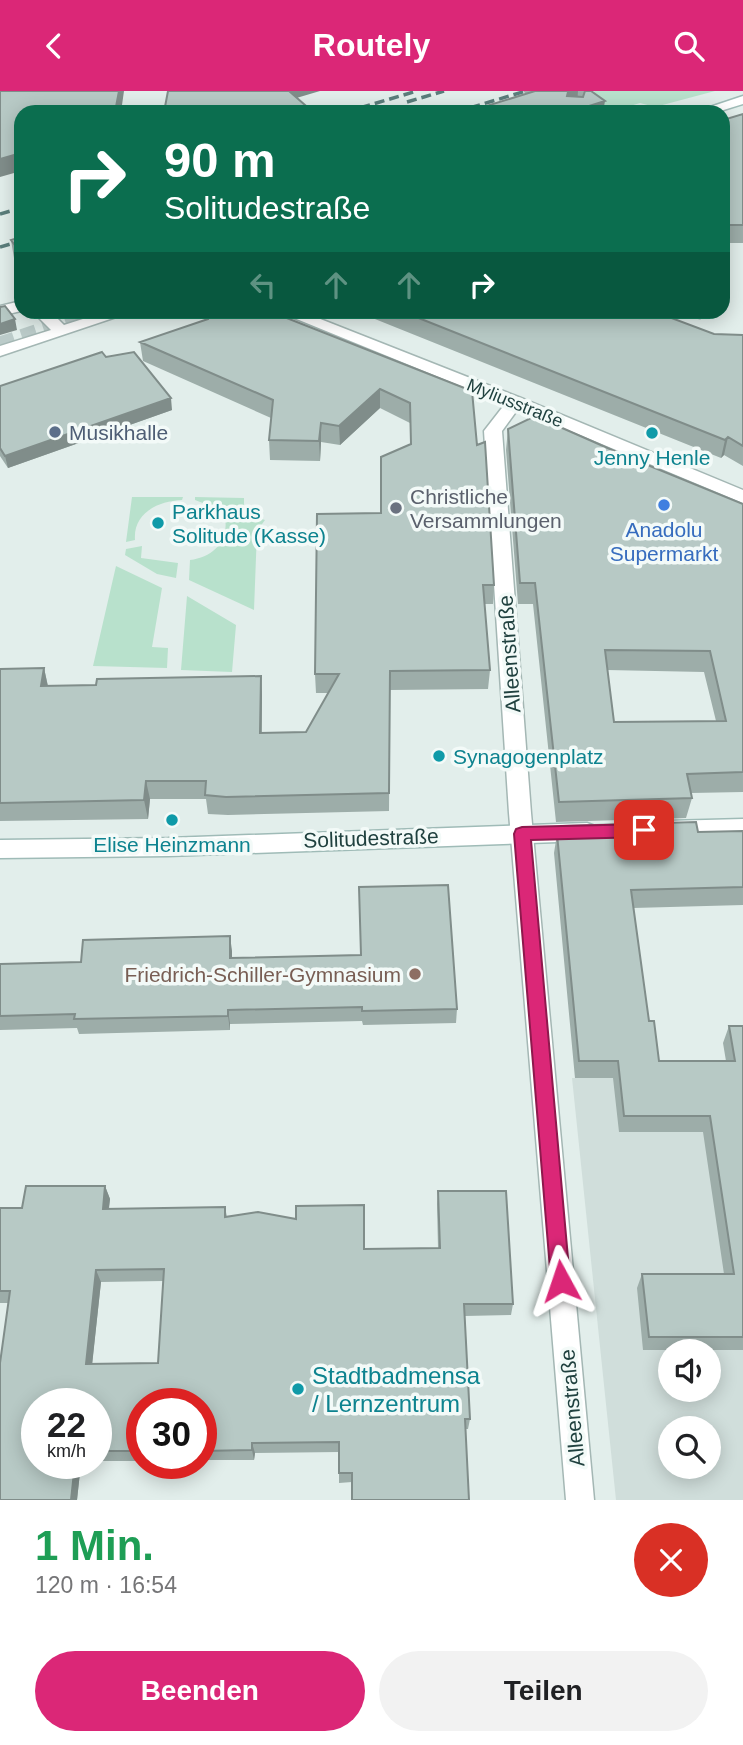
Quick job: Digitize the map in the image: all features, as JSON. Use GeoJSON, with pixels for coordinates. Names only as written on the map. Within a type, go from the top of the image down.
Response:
{"type":"FeatureCollection","features":[{"type":"Feature","properties":{"kind":"street"},"geometry":{"type":"LineString","coordinates":[[726,105],[743,100]]}},
{"type":"Feature","properties":{"kind":"street"},"geometry":{"type":"LineString","coordinates":[[48,319],[61,331]]}},
{"type":"Feature","properties":{"kind":"street"},"geometry":{"type":"LineString","coordinates":[[0,351],[100,319]]}},
{"type":"Feature","properties":{"kind":"street","name":"Myliusstraße"},"geometry":{"type":"LineString","coordinates":[[305,319],[743,496]]}},
{"type":"Feature","properties":{"kind":"street","name":"Alleenstraße"},"geometry":{"type":"LineString","coordinates":[[515,402],[493,431],[522,834],[580,1500]]}},
{"type":"Feature","properties":{"kind":"street"},"geometry":{"type":"LineString","coordinates":[[651,830],[743,828]]}},
{"type":"Feature","properties":{"kind":"street","name":"Solitudestraße"},"geometry":{"type":"LineString","coordinates":[[0,849],[168,847],[611,831]]}},
{"type":"Feature","properties":{"kind":"shaded area"},"geometry":{"type":"Polygon","coordinates":[[[572,1078],[743,1078],[743,1500],[616,1500],[572,1078]]]}},
{"type":"Feature","properties":{"kind":"green space"},"geometry":{"type":"Polygon","coordinates":[[[595,91],[715,91],[662,105],[585,105],[575,97],[595,91]]]}},
{"type":"Feature","properties":{"kind":"green space"},"geometry":{"type":"Polygon","coordinates":[[[132,497],[183,497],[182,500],[164,503],[149,510],[138,523],[135,540],[126,542],[132,497]]]}},
{"type":"Feature","properties":{"kind":"green space"},"geometry":{"type":"Polygon","coordinates":[[[195,497],[244,498],[244,513],[265,520],[257,531],[254,610],[189,580],[190,560],[206,555],[218,547],[226,526],[225,518],[213,507],[195,500],[195,497]]]}},
{"type":"Feature","properties":{"kind":"green space"},"geometry":{"type":"Polygon","coordinates":[[[142,546],[141,558],[178,563],[176,578],[157,574],[125,555],[126,549],[142,546]]]}},
{"type":"Feature","properties":{"kind":"green space"},"geometry":{"type":"Polygon","coordinates":[[[116,566],[162,588],[152,647],[168,648],[167,668],[93,666],[116,566]]]}},
{"type":"Feature","properties":{"kind":"green space"},"geometry":{"type":"Polygon","coordinates":[[[187,596],[236,625],[232,672],[181,670],[187,596]]]}},
{"type":"Feature","properties":{"kind":"building"},"geometry":{"type":"Polygon","coordinates":[[[0,91],[119,91],[116,105],[14,105],[14,155],[0,159],[0,91]]]}},
{"type":"Feature","properties":{"kind":"building"},"geometry":{"type":"Polygon","coordinates":[[[168,91],[289,91],[305,105],[165,105],[168,91]]]}},
{"type":"Feature","properties":{"kind":"building"},"geometry":{"type":"Polygon","coordinates":[[[535,91],[571,91],[567,96],[583,97],[585,91],[591,91],[605,101],[592,105],[490,105],[535,91]]]}},
{"type":"Feature","properties":{"kind":"building"},"geometry":{"type":"Polygon","coordinates":[[[743,114],[743,225],[730,225],[730,118],[743,114]]]}},
{"type":"Feature","properties":{"kind":"building"},"geometry":{"type":"Polygon","coordinates":[[[5,306],[15,319],[0,324],[0,307],[5,306]]]}},
{"type":"Feature","properties":{"kind":"building"},"geometry":{"type":"Polygon","coordinates":[[[208,319],[289,319],[472,391],[477,445],[485,442],[494,585],[483,585],[490,670],[390,671],[389,793],[226,797],[205,795],[206,781],[146,781],[144,800],[0,803],[0,669],[44,668],[41,686],[96,685],[97,679],[261,676],[260,733],[306,732],[339,674],[315,674],[317,514],[381,513],[381,457],[411,444],[410,403],[380,389],[339,426],[321,423],[319,441],[269,440],[273,400],[140,342],[208,319]]]}},
{"type":"Feature","properties":{"kind":"building"},"geometry":{"type":"Polygon","coordinates":[[[421,319],[674,319],[714,334],[743,335],[743,446],[728,437],[725,440],[421,319]]]}},
{"type":"Feature","properties":{"kind":"building","name":"Musikhalle"},"geometry":{"type":"Polygon","coordinates":[[[102,352],[106,357],[134,352],[171,398],[5,456],[0,448],[0,386],[102,352]]]}},
{"type":"Feature","properties":{"kind":"building"},"geometry":{"type":"Polygon","coordinates":[[[535,416],[743,504],[743,772],[687,774],[692,798],[559,802],[535,583],[520,583],[508,429],[535,416]],[[605,650],[614,722],[726,721],[710,651],[605,650]]]}},
{"type":"Feature","properties":{"kind":"building"},"geometry":{"type":"Polygon","coordinates":[[[696,822],[698,832],[743,831],[743,887],[631,890],[649,1021],[654,1021],[659,1061],[735,1061],[729,1026],[743,1026],[743,1337],[649,1337],[642,1274],[734,1274],[710,1116],[624,1116],[618,1061],[579,1061],[557,834],[562,834],[561,826],[696,822]]]}},
{"type":"Feature","properties":{"kind":"building"},"geometry":{"type":"Polygon","coordinates":[[[448,885],[457,1009],[362,1011],[362,1007],[228,1010],[228,1016],[74,1019],[75,1014],[0,1016],[0,964],[81,962],[83,940],[230,936],[230,958],[361,955],[359,887],[448,885]]]}},
{"type":"Feature","properties":{"kind":"building"},"geometry":{"type":"Polygon","coordinates":[[[26,1186],[105,1186],[103,1209],[225,1207],[225,1217],[258,1212],[296,1219],[296,1206],[364,1205],[364,1249],[440,1248],[438,1191],[506,1191],[513,1304],[464,1304],[470,1419],[465,1419],[469,1500],[352,1500],[352,1473],[339,1473],[339,1442],[252,1443],[252,1450],[217,1451],[217,1388],[126,1388],[126,1451],[112,1451],[112,1388],[21,1388],[21,1479],[73,1479],[71,1500],[0,1500],[0,1363],[10,1291],[0,1291],[0,1208],[22,1208],[26,1186]],[[164,1269],[96,1270],[86,1364],[158,1363],[164,1269]]]}},
{"type":"Feature","properties":{"kind":"tunnel"},"geometry":{"type":"LineString","coordinates":[[0,344],[75,319]]}},
{"type":"Feature","properties":{"kind":"railway"},"geometry":{"type":"LineString","coordinates":[[370,105],[417,91]]}},
{"type":"Feature","properties":{"kind":"railway"},"geometry":{"type":"LineString","coordinates":[[407,102],[444,91]]}},
{"type":"Feature","properties":{"kind":"railway"},"geometry":{"type":"LineString","coordinates":[[479,105],[526,91]]}},
{"type":"Feature","properties":{"kind":"railway"},"geometry":{"type":"LineString","coordinates":[[0,214],[14,210]]}},
{"type":"Feature","properties":{"kind":"railway"},"geometry":{"type":"LineString","coordinates":[[0,247],[14,243]]}},
{"type":"Feature","properties":{"kind":"place","name":"Musikhalle"},"geometry":{"type":"Point","coordinates":[55,432]}},
{"type":"Feature","properties":{"kind":"place","name":"Jenny Henle"},"geometry":{"type":"Point","coordinates":[652,433]}},
{"type":"Feature","properties":{"kind":"place","name":"Anadolu Supermarkt"},"geometry":{"type":"Point","coordinates":[664,505]}},
{"type":"Feature","properties":{"kind":"place","name":"Christliche Versammlungen"},"geometry":{"type":"Point","coordinates":[396,508]}},
{"type":"Feature","properties":{"kind":"place","name":"Parkhaus Solitude (Kasse)"},"geometry":{"type":"Point","coordinates":[158,523]}},
{"type":"Feature","properties":{"kind":"place","name":"Synagogenplatz"},"geometry":{"type":"Point","coordinates":[439,756]}},
{"type":"Feature","properties":{"kind":"place","name":"Elise Heinzmann"},"geometry":{"type":"Point","coordinates":[172,820]}},
{"type":"Feature","properties":{"kind":"place","name":"Friedrich-Schiller-Gymnasium"},"geometry":{"type":"Point","coordinates":[415,974]}},
{"type":"Feature","properties":{"kind":"place","name":"Stadtbadmensa / Lernzentrum"},"geometry":{"type":"Point","coordinates":[298,1389]}},
{"type":"Feature","properties":{"kind":"route"},"geometry":{"type":"LineString","coordinates":[[561,1281],[522,834],[644,830]]}}]}
